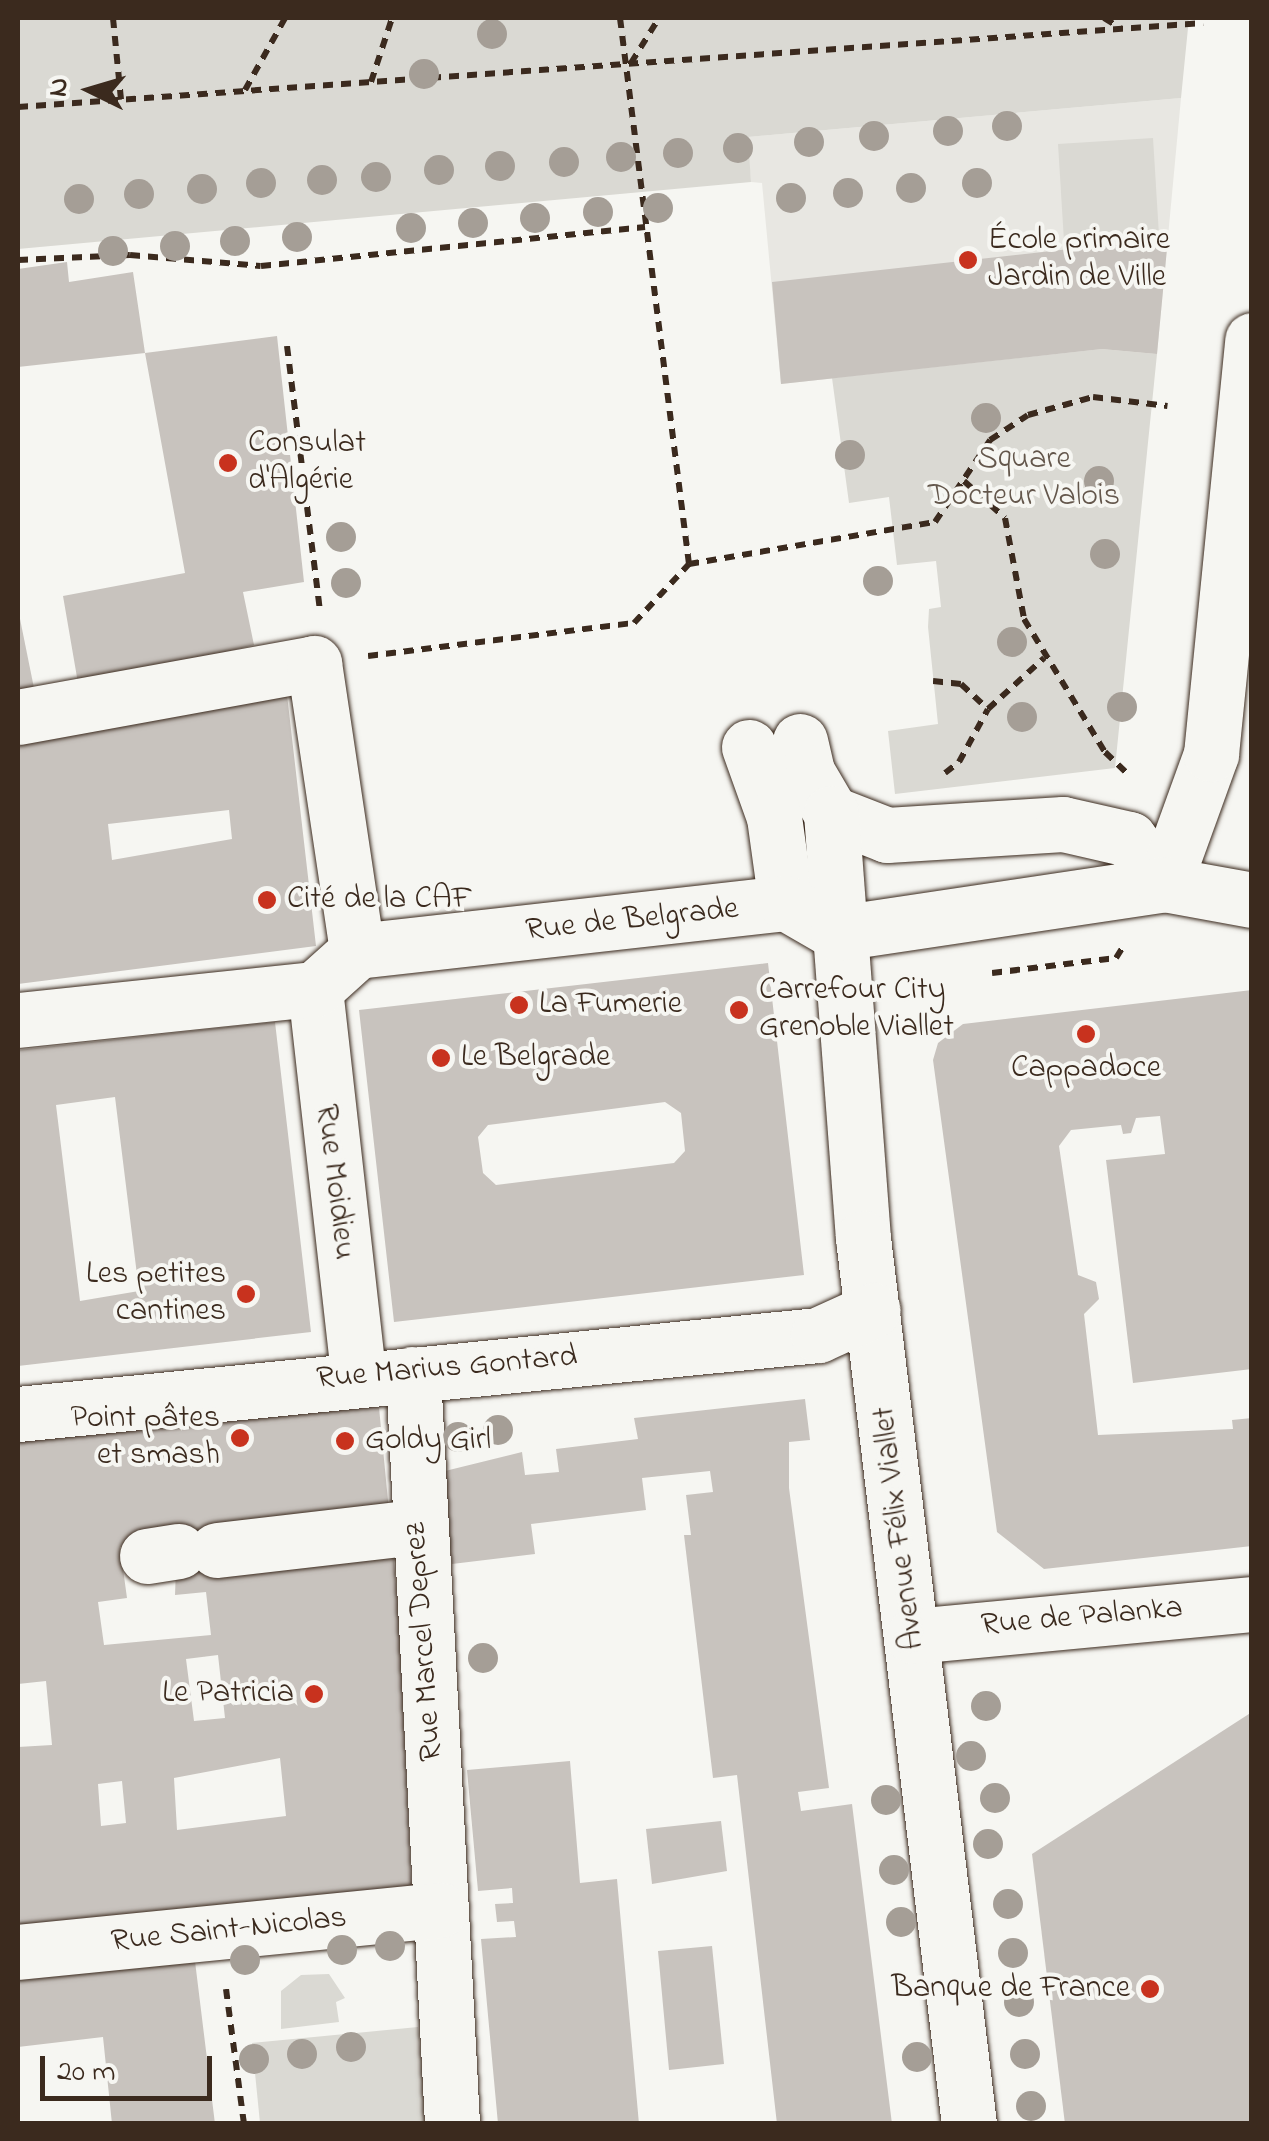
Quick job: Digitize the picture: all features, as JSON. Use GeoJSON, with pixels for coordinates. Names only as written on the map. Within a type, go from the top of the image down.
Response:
{"type":"FeatureCollection","features":[{"type":"Feature","properties":{"kind":"street"},"geometry":{"type":"LineString","coordinates":[[1164,884],[1211,754],[1252,340]]}},
{"type":"Feature","properties":{"kind":"street"},"geometry":{"type":"LineString","coordinates":[[18,717],[336,660],[357,951],[315,989],[18,1020]]}},
{"type":"Feature","properties":{"kind":"street"},"geometry":{"type":"LineString","coordinates":[[786,903],[774,817],[774,744],[806,772],[831,813],[887,836],[1062,824],[1129,839],[1164,884]]}},
{"type":"Feature","properties":{"kind":"street","name":"Avenue Félix Viallet"},"geometry":{"type":"LineString","coordinates":[[831,813],[838,932],[873,1310],[969,2124]]}},
{"type":"Feature","properties":{"kind":"street"},"geometry":{"type":"LineString","coordinates":[[838,932],[1164,884],[1252,900]]}},
{"type":"Feature","properties":{"kind":"street","name":"Rue de Belgrade"},"geometry":{"type":"LineString","coordinates":[[357,951],[786,903],[838,932]]}},
{"type":"Feature","properties":{"kind":"street","name":"Rue Moidieu"},"geometry":{"type":"LineString","coordinates":[[315,989],[358,1375]]}},
{"type":"Feature","properties":{"kind":"street","name":"Rue Marius Gontard"},"geometry":{"type":"LineString","coordinates":[[18,1414],[358,1375],[413,1374],[818,1335],[873,1310]]}},
{"type":"Feature","properties":{"kind":"street","name":"Rue Marcel Deprez"},"geometry":{"type":"LineString","coordinates":[[413,1374],[417,1526],[452,2124]]}},
{"type":"Feature","properties":{"kind":"street"},"geometry":{"type":"LineString","coordinates":[[181,1552],[417,1526]]}},
{"type":"Feature","properties":{"kind":"street","name":"Rue de Palanka"},"geometry":{"type":"LineString","coordinates":[[913,1636],[1252,1604]]}},
{"type":"Feature","properties":{"kind":"street","name":"Rue Saint-Nicolas"},"geometry":{"type":"LineString","coordinates":[[18,1952],[440,1910]]}},
{"type":"Feature","properties":{"kind":"path"},"geometry":{"type":"LineString","coordinates":[[113,18],[122,100]]}},
{"type":"Feature","properties":{"kind":"path"},"geometry":{"type":"LineString","coordinates":[[245,90],[284,18]]}},
{"type":"Feature","properties":{"kind":"path"},"geometry":{"type":"LineString","coordinates":[[371,82],[392,18]]}},
{"type":"Feature","properties":{"kind":"path"},"geometry":{"type":"LineString","coordinates":[[620,18],[630,64],[645,227],[689,564]]}},
{"type":"Feature","properties":{"kind":"path"},"geometry":{"type":"LineString","coordinates":[[630,64],[659,18]]}},
{"type":"Feature","properties":{"kind":"path"},"geometry":{"type":"LineString","coordinates":[[1104,18],[1120,28]]}},
{"type":"Feature","properties":{"kind":"path"},"geometry":{"type":"LineString","coordinates":[[1120,18],[1120,28]]}},
{"type":"Feature","properties":{"kind":"path"},"geometry":{"type":"LineString","coordinates":[[18,107],[1164,22],[1204,23]]}},
{"type":"Feature","properties":{"kind":"path"},"geometry":{"type":"LineString","coordinates":[[18,260],[130,255],[261,266],[645,227]]}},
{"type":"Feature","properties":{"kind":"path"},"geometry":{"type":"LineString","coordinates":[[287,346],[323,634],[336,660],[634,623],[689,564],[935,522],[990,440],[1028,415],[1093,397],[1167,406]]}},
{"type":"Feature","properties":{"kind":"path"},"geometry":{"type":"LineString","coordinates":[[964,480],[1005,518],[1024,620],[1105,752],[1128,774]]}},
{"type":"Feature","properties":{"kind":"path"},"geometry":{"type":"LineString","coordinates":[[927,785],[960,762],[988,709],[1044,658]]}},
{"type":"Feature","properties":{"kind":"path"},"geometry":{"type":"LineString","coordinates":[[933,680],[960,684],[988,709]]}},
{"type":"Feature","properties":{"kind":"path"},"geometry":{"type":"LineString","coordinates":[[219,1933],[244,2124]]}},
{"type":"Feature","properties":{"kind":"shaded area","name":"École primaire Jardin de Ville"},"geometry":{"type":"Polygon","coordinates":[[[1181,98],[1157,354],[1102,349],[781,384],[762,183],[751,182],[747,137],[1181,98]]]}},
{"type":"Feature","properties":{"kind":"green space"},"geometry":{"type":"Polygon","coordinates":[[[18,18],[1189,18],[1181,98],[748,137],[751,182],[18,249],[18,18]]]}},
{"type":"Feature","properties":{"kind":"green space"},"geometry":{"type":"Polygon","coordinates":[[[1153,138],[1159,235],[1064,241],[1058,144],[1153,138]]]}},
{"type":"Feature","properties":{"kind":"green space","name":"Square Docteur Valois"},"geometry":{"type":"Polygon","coordinates":[[[1102,349],[1157,354],[1115,768],[895,794],[888,731],[938,724],[928,627],[929,609],[941,607],[936,561],[897,565],[889,497],[849,503],[832,378],[1102,349]]]}},
{"type":"Feature","properties":{"kind":"green space"},"geometry":{"type":"Polygon","coordinates":[[[329,1974],[345,1998],[336,2002],[339,2022],[281,2029],[281,1991],[301,1975],[329,1974]]]}},
{"type":"Feature","properties":{"kind":"green space"},"geometry":{"type":"Polygon","coordinates":[[[418,2027],[427,2123],[260,2123],[252,2043],[418,2027]]]}},
{"type":"Feature","properties":{"kind":"building"},"geometry":{"type":"Polygon","coordinates":[[[1168,238],[1157,354],[1102,349],[781,384],[772,282],[1168,238]]]}},
{"type":"Feature","properties":{"kind":"building"},"geometry":{"type":"Polygon","coordinates":[[[67,262],[69,282],[133,272],[145,353],[18,367],[18,269],[67,262]]]}},
{"type":"Feature","properties":{"kind":"building","name":"Consulat d'Algérie"},"geometry":{"type":"Polygon","coordinates":[[[277,336],[304,582],[243,592],[254,645],[79,689],[63,596],[185,573],[145,353],[277,336]]]}},
{"type":"Feature","properties":{"kind":"building"},"geometry":{"type":"Polygon","coordinates":[[[18,609],[36,698],[18,701],[18,609]]]}},
{"type":"Feature","properties":{"kind":"building"},"geometry":{"type":"Polygon","coordinates":[[[286,686],[316,946],[18,984],[18,731],[286,686]],[[229,810],[108,824],[112,860],[232,839],[229,810]]]}},
{"type":"Feature","properties":{"kind":"building"},"geometry":{"type":"Polygon","coordinates":[[[768,963],[804,1275],[394,1322],[359,1010],[768,963]],[[665,1102],[488,1125],[478,1137],[483,1173],[496,1185],[674,1163],[685,1151],[681,1113],[665,1102]]]}},
{"type":"Feature","properties":{"kind":"building"},"geometry":{"type":"Polygon","coordinates":[[[1252,990],[1252,1369],[1133,1383],[1106,1160],[1165,1154],[1160,1116],[1136,1118],[1131,1133],[1123,1134],[1121,1125],[1071,1130],[1059,1146],[1078,1275],[1096,1282],[1099,1299],[1084,1314],[1098,1435],[1233,1429],[1232,1420],[1252,1418],[1252,1546],[1044,1569],[997,1532],[933,1060],[938,1043],[963,1024],[1252,990]]]}},
{"type":"Feature","properties":{"kind":"building"},"geometry":{"type":"Polygon","coordinates":[[[275,1022],[311,1332],[18,1366],[18,1050],[275,1022]],[[115,1097],[56,1105],[80,1301],[139,1291],[115,1097]]]}},
{"type":"Feature","properties":{"kind":"building"},"geometry":{"type":"Polygon","coordinates":[[[378,1397],[399,1615],[412,1899],[18,1931],[18,1747],[52,1745],[46,1681],[18,1684],[18,1440],[378,1397]],[[177,1541],[120,1547],[127,1598],[98,1602],[104,1645],[211,1635],[206,1592],[175,1595],[177,1541]],[[218,1655],[186,1659],[194,1721],[225,1718],[218,1655]],[[280,1758],[174,1778],[177,1830],[286,1816],[280,1758]],[[122,1781],[98,1784],[101,1826],[126,1823],[122,1781]]]}},
{"type":"Feature","properties":{"kind":"building"},"geometry":{"type":"Polygon","coordinates":[[[805,1399],[810,1440],[789,1442],[789,1488],[829,1788],[798,1792],[801,1811],[852,1804],[892,2124],[777,2124],[737,1775],[713,1778],[684,1535],[691,1535],[686,1495],[713,1492],[710,1471],[642,1478],[646,1510],[531,1524],[535,1554],[452,1564],[441,1472],[522,1452],[525,1475],[559,1472],[556,1449],[638,1439],[634,1418],[805,1399]]]}},
{"type":"Feature","properties":{"kind":"building","name":"Banque de France"},"geometry":{"type":"Polygon","coordinates":[[[1252,1712],[1252,2124],[1065,2124],[1032,1854],[1252,1712]]]}},
{"type":"Feature","properties":{"kind":"building"},"geometry":{"type":"Polygon","coordinates":[[[570,1761],[580,1883],[617,1879],[639,2124],[498,2124],[481,1939],[516,1937],[514,1921],[497,1922],[495,1904],[513,1903],[512,1888],[478,1891],[467,1770],[570,1761]]]}},
{"type":"Feature","properties":{"kind":"building"},"geometry":{"type":"Polygon","coordinates":[[[721,1821],[727,1871],[652,1884],[646,1829],[721,1821]]]}},
{"type":"Feature","properties":{"kind":"building"},"geometry":{"type":"Polygon","coordinates":[[[712,1946],[724,2064],[669,2070],[658,1951],[712,1946]]]}},
{"type":"Feature","properties":{"kind":"building"},"geometry":{"type":"Polygon","coordinates":[[[194,1953],[215,2124],[112,2124],[103,2037],[18,2047],[18,1971],[194,1953]]]}},
{"type":"Feature","properties":{"kind":"place","name":"École primaire Jardin de Ville"},"geometry":{"type":"Point","coordinates":[968,260]}},
{"type":"Feature","properties":{"kind":"place","name":"Consulat d'Algérie"},"geometry":{"type":"Point","coordinates":[228,463]}},
{"type":"Feature","properties":{"kind":"place","name":"Cité de la CAF"},"geometry":{"type":"Point","coordinates":[267,900]}},
{"type":"Feature","properties":{"kind":"place","name":"La Fumerie"},"geometry":{"type":"Point","coordinates":[519,1005]}},
{"type":"Feature","properties":{"kind":"place","name":"Carrefour City Grenoble Viallet"},"geometry":{"type":"Point","coordinates":[739,1010]}},
{"type":"Feature","properties":{"kind":"place","name":"Cappadoce"},"geometry":{"type":"Point","coordinates":[1086,1034]}},
{"type":"Feature","properties":{"kind":"place","name":"Le Belgrade"},"geometry":{"type":"Point","coordinates":[441,1058]}},
{"type":"Feature","properties":{"kind":"place","name":"Les petites cantines"},"geometry":{"type":"Point","coordinates":[246,1294]}},
{"type":"Feature","properties":{"kind":"place","name":"Point pâtes et smash"},"geometry":{"type":"Point","coordinates":[240,1438]}},
{"type":"Feature","properties":{"kind":"place","name":"Goldy Girl"},"geometry":{"type":"Point","coordinates":[345,1441]}},
{"type":"Feature","properties":{"kind":"place","name":"Le Patricia"},"geometry":{"type":"Point","coordinates":[314,1694]}},
{"type":"Feature","properties":{"kind":"place","name":"Banque de France"},"geometry":{"type":"Point","coordinates":[1150,1989]}}]}
